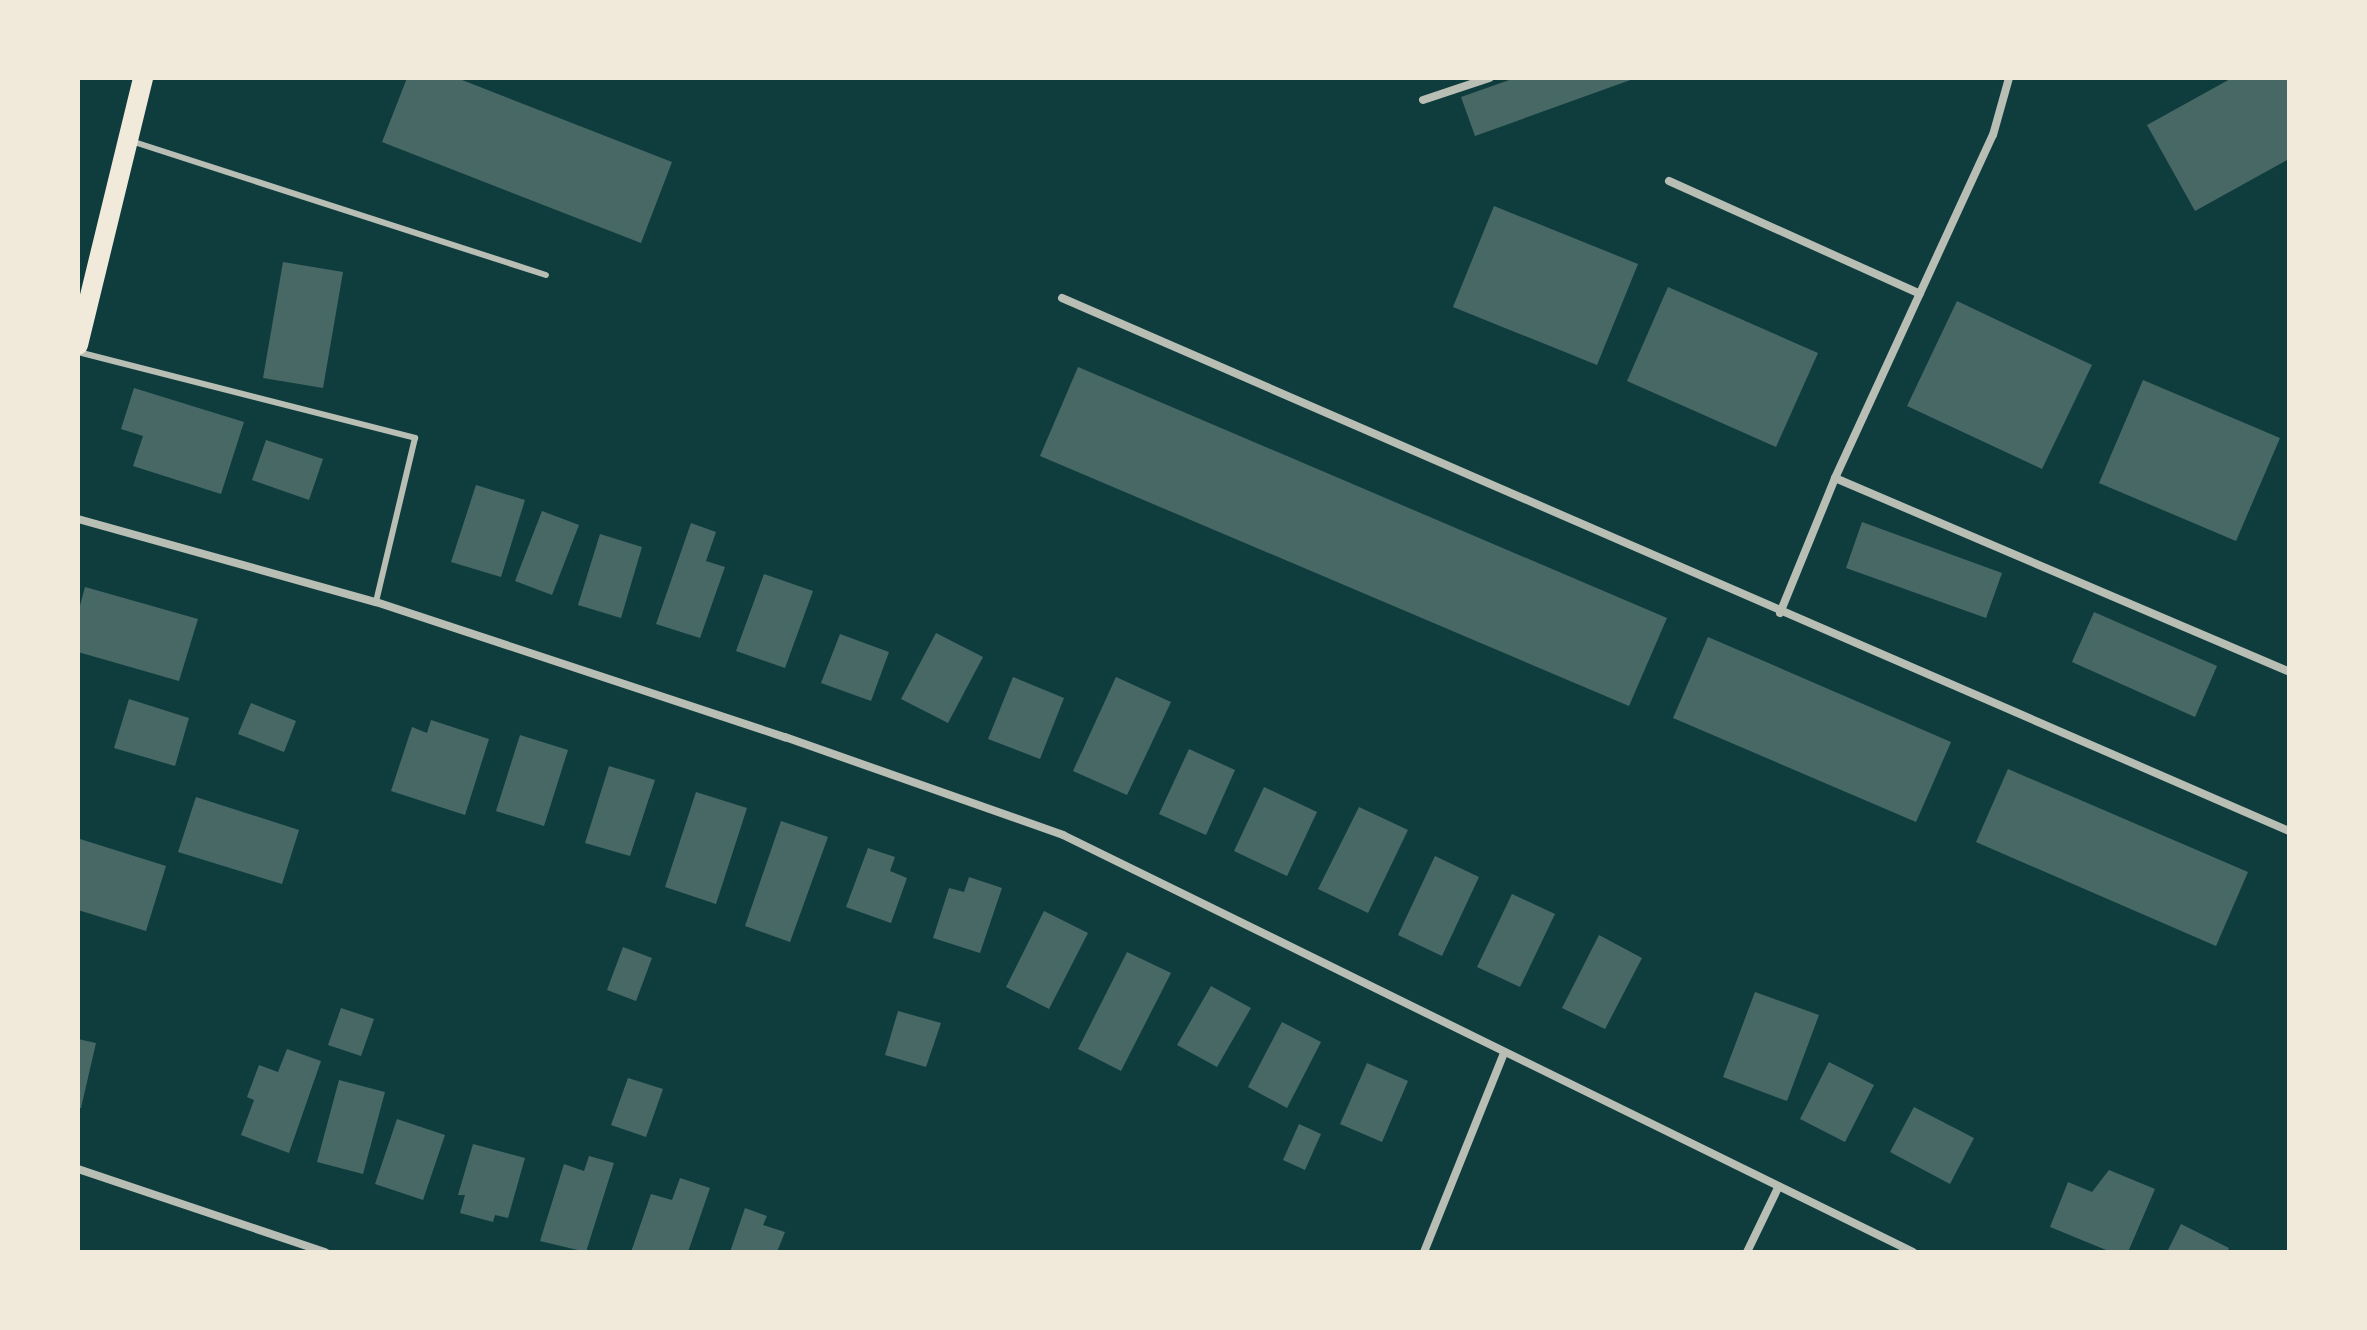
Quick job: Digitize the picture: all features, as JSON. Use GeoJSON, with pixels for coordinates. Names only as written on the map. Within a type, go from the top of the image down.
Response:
{"type":"FeatureCollection","features":[{"type":"Feature","properties":{"kind":"main road"},"geometry":{"type":"LineString","coordinates":[[78,345],[143,78]]}},
{"type":"Feature","properties":{"kind":"street"},"geometry":{"type":"LineString","coordinates":[[1423,100],[1489,78]]}},
{"type":"Feature","properties":{"kind":"street"},"geometry":{"type":"LineString","coordinates":[[1780,613],[1835,478],[1993,135],[2009,78]]}},
{"type":"Feature","properties":{"kind":"street"},"geometry":{"type":"LineString","coordinates":[[1669,181],[1920,294]]}},
{"type":"Feature","properties":{"kind":"street"},"geometry":{"type":"LineString","coordinates":[[1062,298],[1780,613],[2289,831]]}},
{"type":"Feature","properties":{"kind":"street"},"geometry":{"type":"LineString","coordinates":[[1835,478],[2289,672]]}},
{"type":"Feature","properties":{"kind":"street"},"geometry":{"type":"LineString","coordinates":[[78,519],[376,602],[785,737],[1063,835],[1913,1252]]}},
{"type":"Feature","properties":{"kind":"street"},"geometry":{"type":"LineString","coordinates":[[1424,1252],[1504,1053]]}},
{"type":"Feature","properties":{"kind":"street"},"geometry":{"type":"LineString","coordinates":[[78,1169],[325,1252]]}},
{"type":"Feature","properties":{"kind":"street"},"geometry":{"type":"LineString","coordinates":[[1747,1252],[1778,1188]]}},
{"type":"Feature","properties":{"kind":"lane"},"geometry":{"type":"LineString","coordinates":[[128,140],[546,275]]}},
{"type":"Feature","properties":{"kind":"lane"},"geometry":{"type":"LineString","coordinates":[[78,352],[415,438],[376,602]]}},
{"type":"Feature","properties":{"kind":"building"},"geometry":{"type":"Polygon","coordinates":[[[407,78],[457,78],[672,162],[641,243],[382,142],[407,78]]]}},
{"type":"Feature","properties":{"kind":"building"},"geometry":{"type":"Polygon","coordinates":[[[1515,78],[1636,78],[1475,136],[1461,97],[1515,78]]]}},
{"type":"Feature","properties":{"kind":"building"},"geometry":{"type":"Polygon","coordinates":[[[2232,78],[2289,78],[2289,159],[2195,211],[2147,125],[2232,78]]]}},
{"type":"Feature","properties":{"kind":"building"},"geometry":{"type":"Polygon","coordinates":[[[1494,206],[1638,264],[1597,365],[1453,307],[1494,206]]]}},
{"type":"Feature","properties":{"kind":"building"},"geometry":{"type":"Polygon","coordinates":[[[283,262],[343,272],[323,388],[263,378],[283,262]]]}},
{"type":"Feature","properties":{"kind":"building"},"geometry":{"type":"Polygon","coordinates":[[[1668,287],[1818,353],[1776,447],[1627,381],[1668,287]]]}},
{"type":"Feature","properties":{"kind":"building"},"geometry":{"type":"Polygon","coordinates":[[[1957,301],[2092,365],[2042,469],[1907,406],[1957,301]]]}},
{"type":"Feature","properties":{"kind":"building"},"geometry":{"type":"Polygon","coordinates":[[[1078,367],[1667,618],[1629,706],[1040,456],[1078,367]]]}},
{"type":"Feature","properties":{"kind":"building"},"geometry":{"type":"Polygon","coordinates":[[[2143,380],[2280,438],[2236,541],[2099,483],[2143,380]]]}},
{"type":"Feature","properties":{"kind":"building"},"geometry":{"type":"Polygon","coordinates":[[[134,388],[244,422],[221,494],[133,466],[143,436],[121,429],[134,388]]]}},
{"type":"Feature","properties":{"kind":"building"},"geometry":{"type":"Polygon","coordinates":[[[266,440],[323,459],[309,500],[252,480],[266,440]]]}},
{"type":"Feature","properties":{"kind":"building"},"geometry":{"type":"Polygon","coordinates":[[[476,485],[525,500],[501,577],[451,562],[476,485]]]}},
{"type":"Feature","properties":{"kind":"building"},"geometry":{"type":"Polygon","coordinates":[[[542,511],[579,525],[552,595],[515,581],[542,511]]]}},
{"type":"Feature","properties":{"kind":"building"},"geometry":{"type":"Polygon","coordinates":[[[1862,522],[2002,573],[1986,618],[1846,568],[1862,522]]]}},
{"type":"Feature","properties":{"kind":"building"},"geometry":{"type":"Polygon","coordinates":[[[691,523],[716,532],[706,561],[725,567],[700,638],[656,624],[691,523]]]}},
{"type":"Feature","properties":{"kind":"building"},"geometry":{"type":"Polygon","coordinates":[[[600,534],[642,547],[621,618],[578,605],[600,534]]]}},
{"type":"Feature","properties":{"kind":"building"},"geometry":{"type":"Polygon","coordinates":[[[764,574],[813,591],[785,668],[736,651],[764,574]]]}},
{"type":"Feature","properties":{"kind":"building"},"geometry":{"type":"Polygon","coordinates":[[[85,587],[198,619],[179,681],[78,652],[78,613],[85,587]]]}},
{"type":"Feature","properties":{"kind":"building"},"geometry":{"type":"Polygon","coordinates":[[[2094,612],[2217,666],[2195,717],[2072,662],[2094,612]]]}},
{"type":"Feature","properties":{"kind":"building"},"geometry":{"type":"Polygon","coordinates":[[[936,633],[983,657],[948,723],[901,699],[936,633]]]}},
{"type":"Feature","properties":{"kind":"building"},"geometry":{"type":"Polygon","coordinates":[[[840,634],[889,652],[871,701],[821,683],[840,634]]]}},
{"type":"Feature","properties":{"kind":"building"},"geometry":{"type":"Polygon","coordinates":[[[1708,637],[1951,742],[1916,822],[1673,718],[1708,637]]]}},
{"type":"Feature","properties":{"kind":"building"},"geometry":{"type":"Polygon","coordinates":[[[1013,677],[1064,698],[1040,759],[988,739],[1013,677]]]}},
{"type":"Feature","properties":{"kind":"building"},"geometry":{"type":"Polygon","coordinates":[[[1116,677],[1171,702],[1127,795],[1073,771],[1116,677]]]}},
{"type":"Feature","properties":{"kind":"building"},"geometry":{"type":"Polygon","coordinates":[[[129,699],[189,718],[175,766],[114,748],[129,699]]]}},
{"type":"Feature","properties":{"kind":"building"},"geometry":{"type":"Polygon","coordinates":[[[251,703],[296,721],[284,752],[238,734],[251,703]]]}},
{"type":"Feature","properties":{"kind":"building"},"geometry":{"type":"Polygon","coordinates":[[[431,720],[489,739],[465,815],[391,791],[412,727],[427,733],[431,720]]]}},
{"type":"Feature","properties":{"kind":"building"},"geometry":{"type":"Polygon","coordinates":[[[520,735],[568,750],[544,826],[496,811],[520,735]]]}},
{"type":"Feature","properties":{"kind":"building"},"geometry":{"type":"Polygon","coordinates":[[[1189,749],[1235,770],[1206,835],[1159,814],[1189,749]]]}},
{"type":"Feature","properties":{"kind":"building"},"geometry":{"type":"Polygon","coordinates":[[[609,766],[655,780],[630,856],[585,843],[609,766]]]}},
{"type":"Feature","properties":{"kind":"building"},"geometry":{"type":"Polygon","coordinates":[[[2008,769],[2248,872],[2216,946],[1976,842],[2008,769]]]}},
{"type":"Feature","properties":{"kind":"building"},"geometry":{"type":"Polygon","coordinates":[[[1264,787],[1317,812],[1287,876],[1234,851],[1264,787]]]}},
{"type":"Feature","properties":{"kind":"building"},"geometry":{"type":"Polygon","coordinates":[[[696,792],[747,808],[716,904],[665,887],[696,792]]]}},
{"type":"Feature","properties":{"kind":"building"},"geometry":{"type":"Polygon","coordinates":[[[196,797],[299,830],[282,884],[178,852],[196,797]]]}},
{"type":"Feature","properties":{"kind":"building"},"geometry":{"type":"Polygon","coordinates":[[[1359,807],[1408,830],[1368,913],[1318,889],[1359,807]]]}},
{"type":"Feature","properties":{"kind":"building"},"geometry":{"type":"Polygon","coordinates":[[[781,821],[828,837],[790,942],[745,926],[781,821]]]}},
{"type":"Feature","properties":{"kind":"building"},"geometry":{"type":"Polygon","coordinates":[[[80,839],[166,866],[146,931],[78,910],[80,839]]]}},
{"type":"Feature","properties":{"kind":"building"},"geometry":{"type":"Polygon","coordinates":[[[868,848],[895,857],[890,871],[907,878],[891,923],[846,907],[868,848]]]}},
{"type":"Feature","properties":{"kind":"building"},"geometry":{"type":"Polygon","coordinates":[[[1435,856],[1479,877],[1442,956],[1398,935],[1435,856]]]}},
{"type":"Feature","properties":{"kind":"building"},"geometry":{"type":"Polygon","coordinates":[[[969,877],[1002,888],[980,953],[933,938],[949,888],[964,892],[969,877]]]}},
{"type":"Feature","properties":{"kind":"building"},"geometry":{"type":"Polygon","coordinates":[[[1512,894],[1555,914],[1520,987],[1477,967],[1512,894]]]}},
{"type":"Feature","properties":{"kind":"building"},"geometry":{"type":"Polygon","coordinates":[[[1044,911],[1088,933],[1049,1009],[1006,987],[1044,911]]]}},
{"type":"Feature","properties":{"kind":"building"},"geometry":{"type":"Polygon","coordinates":[[[1599,935],[1642,958],[1605,1029],[1562,1008],[1599,935]]]}},
{"type":"Feature","properties":{"kind":"building"},"geometry":{"type":"Polygon","coordinates":[[[623,947],[652,958],[636,1001],[607,990],[623,947]]]}},
{"type":"Feature","properties":{"kind":"building"},"geometry":{"type":"Polygon","coordinates":[[[1127,952],[1171,973],[1121,1071],[1078,1049],[1127,952]]]}},
{"type":"Feature","properties":{"kind":"building"},"geometry":{"type":"Polygon","coordinates":[[[1211,986],[1251,1008],[1217,1067],[1177,1045],[1211,986]]]}},
{"type":"Feature","properties":{"kind":"building"},"geometry":{"type":"Polygon","coordinates":[[[1755,992],[1819,1015],[1787,1101],[1723,1077],[1755,992]]]}},
{"type":"Feature","properties":{"kind":"building"},"geometry":{"type":"Polygon","coordinates":[[[341,1008],[374,1019],[361,1056],[328,1045],[341,1008]]]}},
{"type":"Feature","properties":{"kind":"building"},"geometry":{"type":"Polygon","coordinates":[[[898,1011],[941,1023],[926,1067],[885,1055],[898,1011]]]}},
{"type":"Feature","properties":{"kind":"building"},"geometry":{"type":"Polygon","coordinates":[[[1282,1022],[1321,1042],[1287,1108],[1248,1087],[1282,1022]]]}},
{"type":"Feature","properties":{"kind":"building"},"geometry":{"type":"Polygon","coordinates":[[[78,1039],[96,1043],[81,1108],[78,1108],[78,1039]]]}},
{"type":"Feature","properties":{"kind":"building"},"geometry":{"type":"Polygon","coordinates":[[[287,1049],[321,1061],[289,1153],[241,1135],[254,1100],[247,1097],[259,1065],[278,1072],[287,1049]]]}},
{"type":"Feature","properties":{"kind":"building"},"geometry":{"type":"Polygon","coordinates":[[[1829,1062],[1874,1085],[1845,1142],[1800,1119],[1829,1062]]]}},
{"type":"Feature","properties":{"kind":"building"},"geometry":{"type":"Polygon","coordinates":[[[1367,1063],[1408,1081],[1382,1142],[1340,1124],[1367,1063]]]}},
{"type":"Feature","properties":{"kind":"building"},"geometry":{"type":"Polygon","coordinates":[[[628,1078],[663,1089],[646,1137],[611,1125],[628,1078]]]}},
{"type":"Feature","properties":{"kind":"building"},"geometry":{"type":"Polygon","coordinates":[[[339,1080],[385,1092],[363,1174],[317,1162],[339,1080]]]}},
{"type":"Feature","properties":{"kind":"building"},"geometry":{"type":"Polygon","coordinates":[[[1914,1107],[1974,1138],[1950,1184],[1890,1152],[1914,1107]]]}},
{"type":"Feature","properties":{"kind":"building"},"geometry":{"type":"Polygon","coordinates":[[[397,1119],[445,1135],[423,1200],[375,1184],[397,1119]]]}},
{"type":"Feature","properties":{"kind":"building"},"geometry":{"type":"Polygon","coordinates":[[[1299,1124],[1321,1134],[1305,1170],[1283,1160],[1299,1124]]]}},
{"type":"Feature","properties":{"kind":"building"},"geometry":{"type":"Polygon","coordinates":[[[473,1144],[525,1158],[508,1218],[495,1215],[493,1222],[460,1213],[465,1195],[458,1195],[473,1144]]]}},
{"type":"Feature","properties":{"kind":"building"},"geometry":{"type":"Polygon","coordinates":[[[589,1156],[614,1163],[586,1252],[540,1241],[564,1164],[584,1171],[589,1156]]]}},
{"type":"Feature","properties":{"kind":"building"},"geometry":{"type":"Polygon","coordinates":[[[2109,1170],[2155,1189],[2128,1252],[2111,1252],[2050,1227],[2068,1182],[2092,1192],[2109,1170]]]}},
{"type":"Feature","properties":{"kind":"building"},"geometry":{"type":"Polygon","coordinates":[[[680,1178],[710,1188],[688,1252],[631,1252],[651,1194],[672,1200],[680,1178]]]}},
{"type":"Feature","properties":{"kind":"building"},"geometry":{"type":"Polygon","coordinates":[[[745,1208],[767,1216],[763,1225],[785,1232],[777,1252],[730,1252],[745,1208]]]}},
{"type":"Feature","properties":{"kind":"building"},"geometry":{"type":"Polygon","coordinates":[[[2181,1224],[2229,1248],[2227,1252],[2167,1252],[2181,1224]]]}}]}
